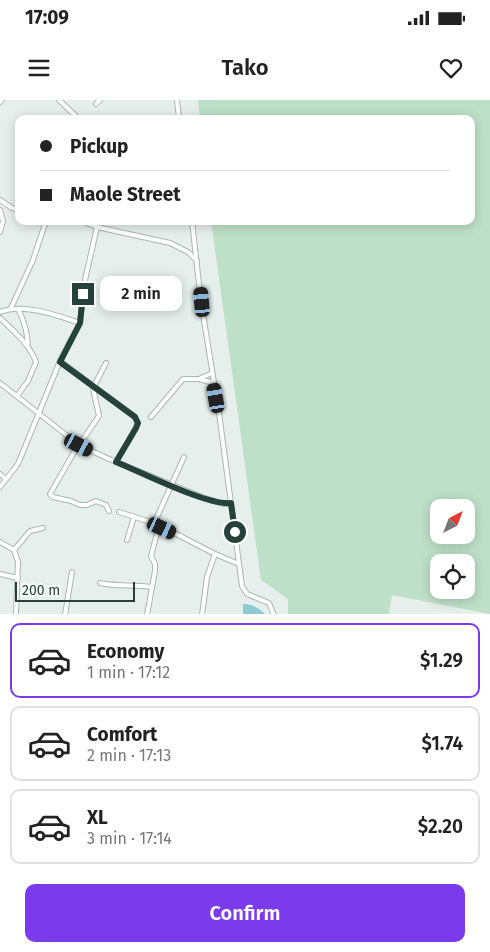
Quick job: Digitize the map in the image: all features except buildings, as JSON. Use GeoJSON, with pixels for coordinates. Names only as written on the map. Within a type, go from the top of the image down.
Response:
{"type":"FeatureCollection","features":[{"type":"Feature","properties":{"kind":"street"},"geometry":{"type":"LineString","coordinates":[[59,100],[76,115]]}},
{"type":"Feature","properties":{"kind":"street"},"geometry":{"type":"LineString","coordinates":[[96,104],[100,100]]}},
{"type":"Feature","properties":{"kind":"street"},"geometry":{"type":"LineString","coordinates":[[177,100],[179,115]]}},
{"type":"Feature","properties":{"kind":"street"},"geometry":{"type":"LineString","coordinates":[[0,200],[15,209]]}},
{"type":"Feature","properties":{"kind":"street"},"geometry":{"type":"LineString","coordinates":[[0,210],[3,221],[0,232]]}},
{"type":"Feature","properties":{"kind":"street"},"geometry":{"type":"LineString","coordinates":[[11,308],[33,260],[45,225]]}},
{"type":"Feature","properties":{"kind":"street"},"geometry":{"type":"LineString","coordinates":[[91,225],[170,243],[188,252],[198,262]]}},
{"type":"Feature","properties":{"kind":"street"},"geometry":{"type":"LineString","coordinates":[[193,225],[244,590],[251,596],[269,603],[274,614]]}},
{"type":"Feature","properties":{"kind":"street"},"geometry":{"type":"LineString","coordinates":[[0,487],[18,464],[38,412],[80,323],[84,280],[97,227]]}},
{"type":"Feature","properties":{"kind":"street"},"geometry":{"type":"LineString","coordinates":[[0,312],[11,308],[52,314],[80,323]]}},
{"type":"Feature","properties":{"kind":"street"},"geometry":{"type":"LineString","coordinates":[[18,309],[27,332],[28,347]]}},
{"type":"Feature","properties":{"kind":"street"},"geometry":{"type":"LineString","coordinates":[[0,318],[19,336],[28,347],[36,362],[28,382],[17,396]]}},
{"type":"Feature","properties":{"kind":"street"},"geometry":{"type":"LineString","coordinates":[[60,362],[94,385],[135,417],[138,423],[116,462]]}},
{"type":"Feature","properties":{"kind":"street"},"geometry":{"type":"LineString","coordinates":[[106,363],[94,385],[99,416],[79,445],[50,494],[53,497],[71,500],[80,506],[96,501],[106,505],[108,511]]}},
{"type":"Feature","properties":{"kind":"street"},"geometry":{"type":"LineString","coordinates":[[199,379],[212,372]]}},
{"type":"Feature","properties":{"kind":"street"},"geometry":{"type":"LineString","coordinates":[[150,417],[182,379],[199,379],[214,383]]}},
{"type":"Feature","properties":{"kind":"street"},"geometry":{"type":"LineString","coordinates":[[0,383],[79,445],[172,485],[223,504],[231,503]]}},
{"type":"Feature","properties":{"kind":"street"},"geometry":{"type":"LineString","coordinates":[[147,614],[155,564],[151,556],[158,525],[157,517],[184,457]]}},
{"type":"Feature","properties":{"kind":"street"},"geometry":{"type":"LineString","coordinates":[[0,474],[6,479]]}},
{"type":"Feature","properties":{"kind":"street"},"geometry":{"type":"LineString","coordinates":[[119,512],[158,525],[239,564]]}},
{"type":"Feature","properties":{"kind":"street"},"geometry":{"type":"LineString","coordinates":[[128,540],[134,517]]}},
{"type":"Feature","properties":{"kind":"street"},"geometry":{"type":"LineString","coordinates":[[14,550],[30,531],[43,528]]}},
{"type":"Feature","properties":{"kind":"street"},"geometry":{"type":"LineString","coordinates":[[0,542],[14,550],[18,562],[16,614]]}},
{"type":"Feature","properties":{"kind":"street"},"geometry":{"type":"LineString","coordinates":[[202,614],[207,577],[215,554]]}},
{"type":"Feature","properties":{"kind":"street"},"geometry":{"type":"LineString","coordinates":[[65,614],[72,572]]}},
{"type":"Feature","properties":{"kind":"street"},"geometry":{"type":"LineString","coordinates":[[0,574],[18,578]]}},
{"type":"Feature","properties":{"kind":"street"},"geometry":{"type":"LineString","coordinates":[[100,583],[152,587]]}},
{"type":"Feature","properties":{"kind":"green space"},"geometry":{"type":"Polygon","coordinates":[[[198,100],[490,100],[490,614],[392,595],[389,614],[288,614],[288,599],[261,580],[212,225],[475,225],[475,115],[200,115],[198,100]]]}},
{"type":"Feature","properties":{"kind":"water"},"geometry":{"type":"Polygon","coordinates":[[[243,604],[255,607],[265,614],[243,614],[243,604]]]}},
{"type":"Feature","properties":{"kind":"route"},"geometry":{"type":"LineString","coordinates":[[83,294],[80,323],[60,362],[94,385],[135,417],[138,423],[136,428],[116,462],[202,497],[223,504],[231,503],[235,532]]}}]}
